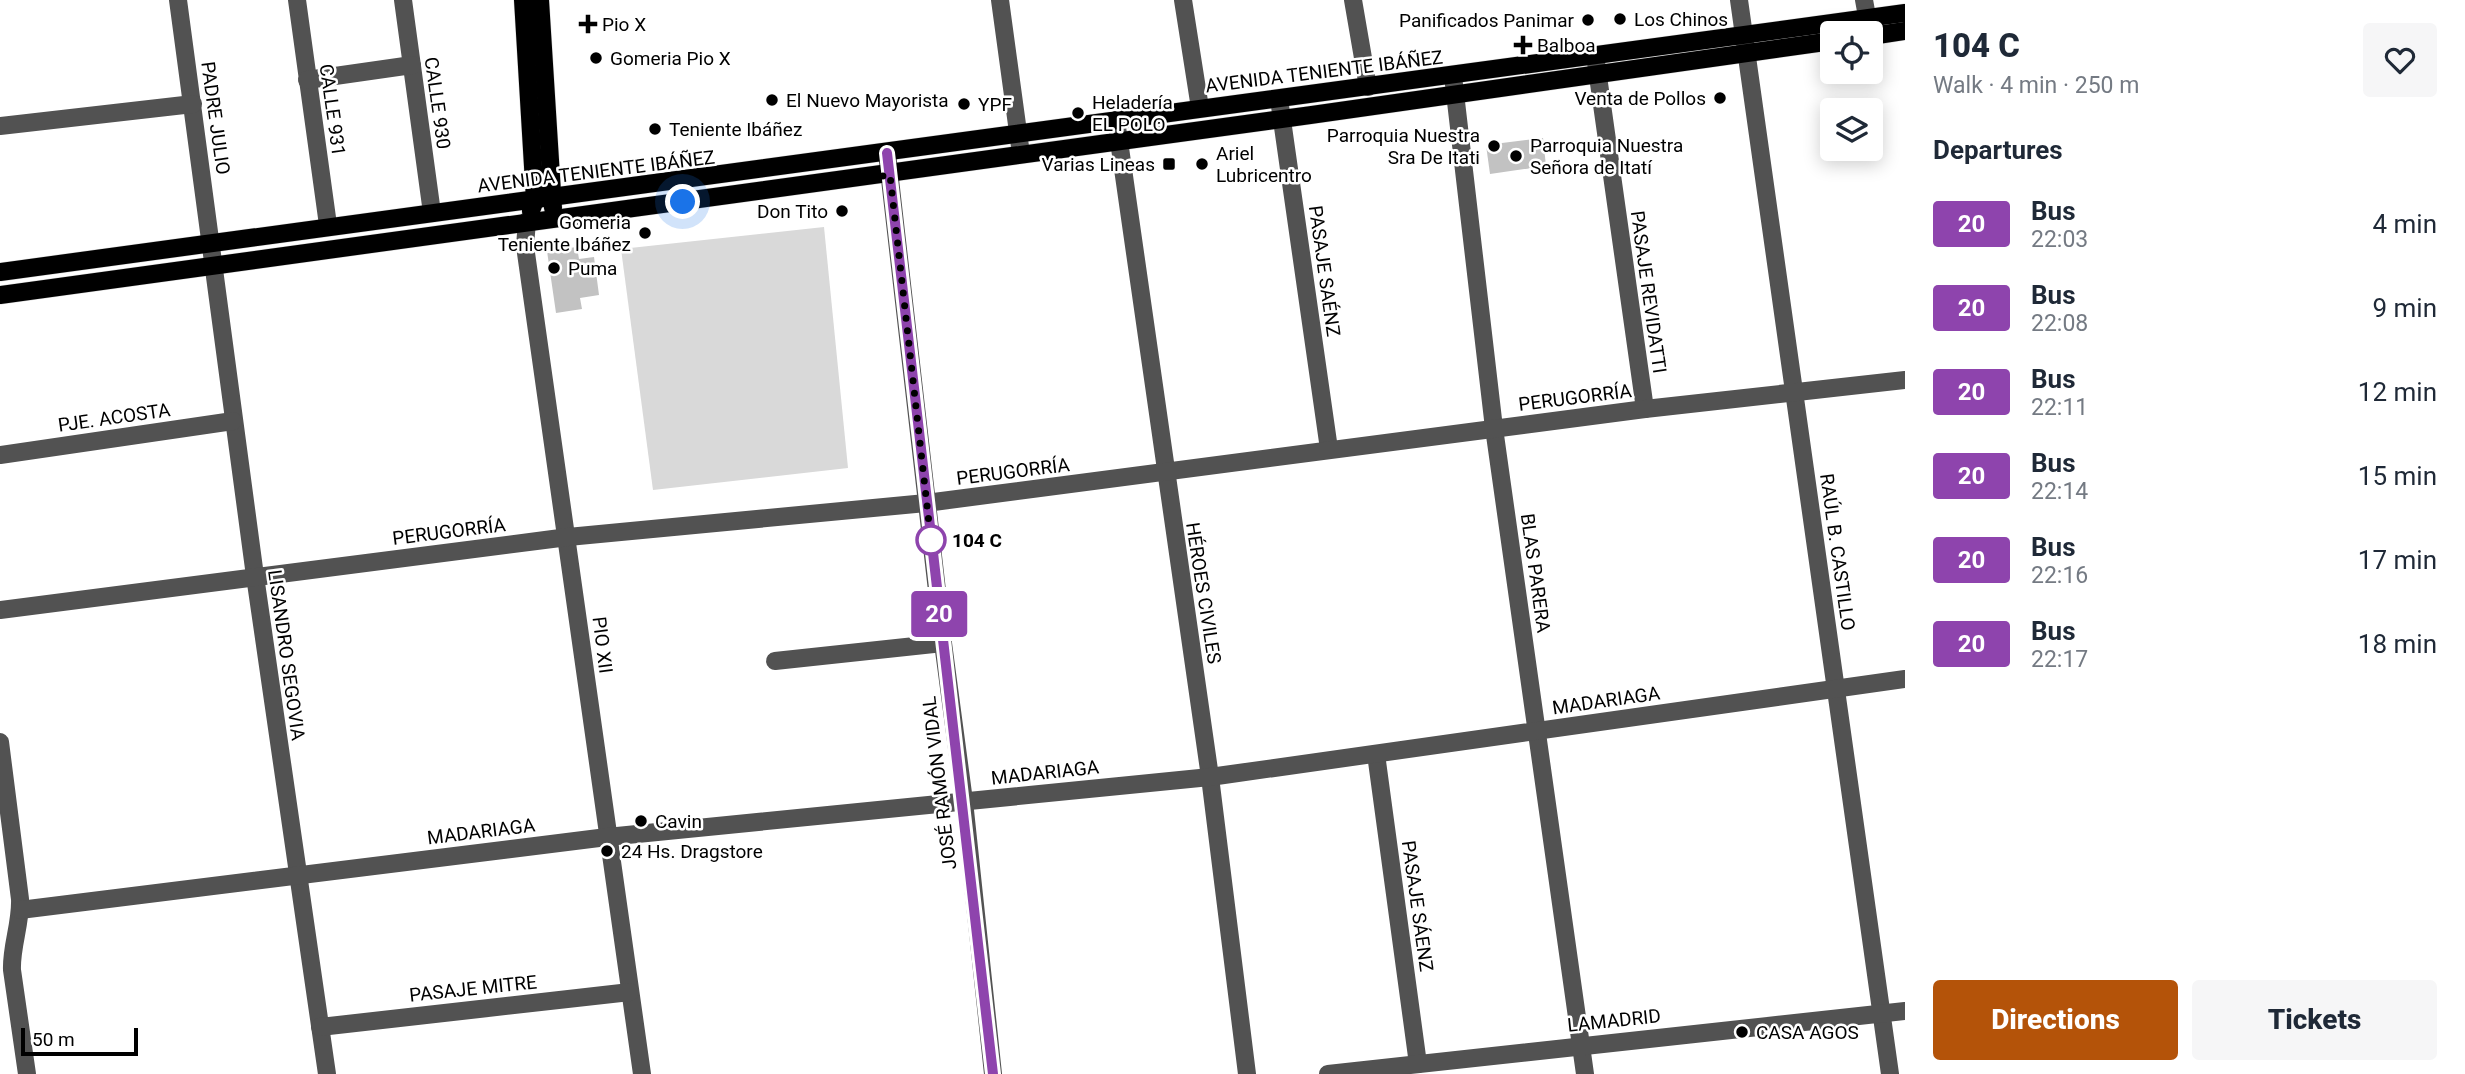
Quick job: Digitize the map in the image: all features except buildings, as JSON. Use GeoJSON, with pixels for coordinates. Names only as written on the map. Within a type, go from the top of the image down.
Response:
{"type":"FeatureCollection","features":[{"type":"Feature","properties":{"kind":"main road"},"geometry":{"type":"LineString","coordinates":[[523,0],[544,200],[554,218]]}},
{"type":"Feature","properties":{"kind":"main road"},"geometry":{"type":"LineString","coordinates":[[527,221],[544,200],[540,0]]}},
{"type":"Feature","properties":{"kind":"main road","name":"AVENIDA TENIENTE IBÁÑEZ"},"geometry":{"type":"LineString","coordinates":[[1883,23],[1905,13]]}},
{"type":"Feature","properties":{"kind":"main road","name":"AVENIDA TENIENTE IBÁÑEZ"},"geometry":{"type":"LineString","coordinates":[[1883,30],[1905,31]]}},
{"type":"Feature","properties":{"kind":"main road","name":"AVENIDA TENIENTE IBÁÑEZ"},"geometry":{"type":"LineString","coordinates":[[0,272],[328,225],[544,200],[1745,35],[1820,31]]}},
{"type":"Feature","properties":{"kind":"main road","name":"AVENIDA TENIENTE IBÁÑEZ"},"geometry":{"type":"LineString","coordinates":[[0,295],[527,221],[890,175],[1119,139],[1283,120],[1820,43]]}},
{"type":"Feature","properties":{"kind":"street","name":"PADRE JULIO"},"geometry":{"type":"LineString","coordinates":[[178,0],[212,242]]}},
{"type":"Feature","properties":{"kind":"street","name":"CALLE 931"},"geometry":{"type":"LineString","coordinates":[[296,0],[328,225]]}},
{"type":"Feature","properties":{"kind":"street","name":"CALLE 930"},"geometry":{"type":"LineString","coordinates":[[403,0],[432,213]]}},
{"type":"Feature","properties":{"kind":"street"},"geometry":{"type":"LineString","coordinates":[[1000,0],[1021,154]]}},
{"type":"Feature","properties":{"kind":"street"},"geometry":{"type":"LineString","coordinates":[[1183,0],[1200,108]]}},
{"type":"Feature","properties":{"kind":"street"},"geometry":{"type":"LineString","coordinates":[[1353,0],[1368,87]]}},
{"type":"Feature","properties":{"kind":"street","name":"RAÚL B. CASTILLO"},"geometry":{"type":"LineString","coordinates":[[1739,0],[1749,54],[1793,393],[1890,1074]]}},
{"type":"Feature","properties":{"kind":"street"},"geometry":{"type":"LineString","coordinates":[[1864,0],[1868,21]]}},
{"type":"Feature","properties":{"kind":"street","name":"PASAJE REVIDATTI"},"geometry":{"type":"LineString","coordinates":[[1595,55],[1645,410]]}},
{"type":"Feature","properties":{"kind":"street"},"geometry":{"type":"LineString","coordinates":[[307,80],[412,65]]}},
{"type":"Feature","properties":{"kind":"street","name":"BLAS PARERA"},"geometry":{"type":"LineString","coordinates":[[1453,76],[1494,428],[1585,1074]]}},
{"type":"Feature","properties":{"kind":"street","name":"PASAJE SAÉNZ"},"geometry":{"type":"LineString","coordinates":[[1279,99],[1329,449]]}},
{"type":"Feature","properties":{"kind":"street"},"geometry":{"type":"LineString","coordinates":[[0,126],[193,104]]}},
{"type":"Feature","properties":{"kind":"street","name":"HÉROES CIVILES"},"geometry":{"type":"LineString","coordinates":[[1116,120],[1164,472],[1210,777],[1247,1074]]}},
{"type":"Feature","properties":{"kind":"street","name":"JOSÉ RAMÓN VIDAL"},"geometry":{"type":"LineString","coordinates":[[887,153],[926,503],[964,801],[993,1074]]}},
{"type":"Feature","properties":{"kind":"street","name":"PIO XII"},"geometry":{"type":"LineString","coordinates":[[527,221],[524,246],[568,537],[607,837],[642,1074]]}},
{"type":"Feature","properties":{"kind":"street","name":"LISANDRO SEGOVIA"},"geometry":{"type":"LineString","coordinates":[[212,242],[233,421],[327,1074]]}},
{"type":"Feature","properties":{"kind":"street","name":"PERUGORRÍA"},"geometry":{"type":"LineString","coordinates":[[0,610],[568,537],[926,503],[1494,428],[1905,380]]}},
{"type":"Feature","properties":{"kind":"street","name":"PJE. ACOSTA"},"geometry":{"type":"LineString","coordinates":[[0,455],[233,421]]}},
{"type":"Feature","properties":{"kind":"street"},"geometry":{"type":"LineString","coordinates":[[775,662],[943,643]]}},
{"type":"Feature","properties":{"kind":"street","name":"MADARIAGA"},"geometry":{"type":"LineString","coordinates":[[20,911],[607,837],[1210,777],[1905,679]]}},
{"type":"Feature","properties":{"kind":"street"},"geometry":{"type":"LineString","coordinates":[[0,742],[4,803],[20,911],[7,942],[27,1074]]}},
{"type":"Feature","properties":{"kind":"street","name":"PASAJE SÁENZ"},"geometry":{"type":"LineString","coordinates":[[1376,754],[1418,1064]]}},
{"type":"Feature","properties":{"kind":"street","name":"PASAJE MITRE"},"geometry":{"type":"LineString","coordinates":[[320,1027],[630,992]]}},
{"type":"Feature","properties":{"kind":"street","name":"LAMADRID"},"geometry":{"type":"LineString","coordinates":[[1328,1074],[1581,1044],[1905,1011]]}},
{"type":"Feature","properties":{"kind":"shaded area"},"geometry":{"type":"Polygon","coordinates":[[[824,227],[848,468],[653,490],[621,249],[824,227]]]}},
{"type":"Feature","properties":{"kind":"bus line","name":"20"},"geometry":{"type":"LineString","coordinates":[[887,153],[923,476],[964,801],[993,1074]]}},
{"type":"Feature","properties":{"kind":"place","name":"Los Chinos"},"geometry":{"type":"Point","coordinates":[1620,19]}},
{"type":"Feature","properties":{"kind":"place","name":"Panificados Panimar"},"geometry":{"type":"Point","coordinates":[1588,20]}},
{"type":"Feature","properties":{"kind":"place","name":"Pio X"},"geometry":{"type":"Point","coordinates":[588,24]}},
{"type":"Feature","properties":{"kind":"place","name":"Balboa"},"geometry":{"type":"Point","coordinates":[1523,45]}},
{"type":"Feature","properties":{"kind":"place","name":"Gomeria Pio X"},"geometry":{"type":"Point","coordinates":[596,58]}},
{"type":"Feature","properties":{"kind":"place","name":"Venta de Pollos"},"geometry":{"type":"Point","coordinates":[1720,98]}},
{"type":"Feature","properties":{"kind":"place","name":"El Nuevo Mayorista"},"geometry":{"type":"Point","coordinates":[772,100]}},
{"type":"Feature","properties":{"kind":"place","name":"YPF"},"geometry":{"type":"Point","coordinates":[964,104]}},
{"type":"Feature","properties":{"kind":"place","name":"Heladería EL POLO"},"geometry":{"type":"Point","coordinates":[1078,113]}},
{"type":"Feature","properties":{"kind":"place","name":"Teniente Ibáñez"},"geometry":{"type":"Point","coordinates":[655,129]}},
{"type":"Feature","properties":{"kind":"place","name":"Parroquia Nuestra Sra De Itati"},"geometry":{"type":"Point","coordinates":[1494,146]}},
{"type":"Feature","properties":{"kind":"place","name":"Parroquia Nuestra Señora de Itatí"},"geometry":{"type":"Point","coordinates":[1516,156]}},
{"type":"Feature","properties":{"kind":"place","name":"Varias Lineas"},"geometry":{"type":"Point","coordinates":[1169,164]}},
{"type":"Feature","properties":{"kind":"place","name":"Ariel Lubricentro"},"geometry":{"type":"Point","coordinates":[1202,164]}},
{"type":"Feature","properties":{"kind":"place","name":"Don Tito"},"geometry":{"type":"Point","coordinates":[842,211]}},
{"type":"Feature","properties":{"kind":"place","name":"Gomeria Teniente Ibáñez"},"geometry":{"type":"Point","coordinates":[645,233]}},
{"type":"Feature","properties":{"kind":"place","name":"Puma"},"geometry":{"type":"Point","coordinates":[554,268]}},
{"type":"Feature","properties":{"kind":"place","name":"104 C"},"geometry":{"type":"Point","coordinates":[931,540]}},
{"type":"Feature","properties":{"kind":"place","name":"Cavin"},"geometry":{"type":"Point","coordinates":[641,821]}},
{"type":"Feature","properties":{"kind":"place","name":"24 Hs. Dragstore"},"geometry":{"type":"Point","coordinates":[607,851]}},
{"type":"Feature","properties":{"kind":"place","name":"CASA AGOS"},"geometry":{"type":"Point","coordinates":[1742,1032]}},
{"type":"Feature","properties":{"kind":"route"},"geometry":{"type":"LineString","coordinates":[[683,202],[890,175],[932,550],[931,540]]}}]}
